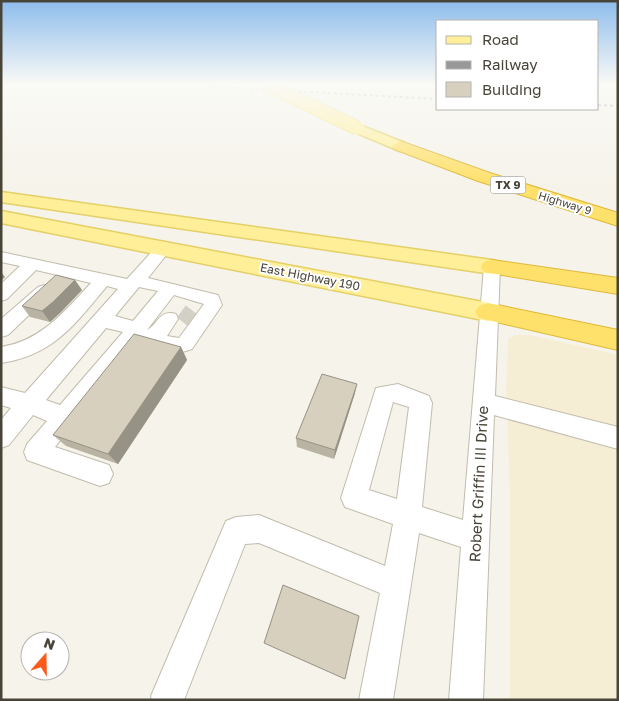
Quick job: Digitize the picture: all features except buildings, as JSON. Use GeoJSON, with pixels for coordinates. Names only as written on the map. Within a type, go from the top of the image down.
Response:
{"type":"FeatureCollection","features":[{"type":"Feature","properties":{"kind":"highway","name":"Highway 9"},"geometry":{"type":"LineString","coordinates":[[400,146],[552,190],[618,206]]}},
{"type":"Feature","properties":{"kind":"highway","name":"Highway 9"},"geometry":{"type":"LineString","coordinates":[[400,146],[484,177],[618,220]]}},
{"type":"Feature","properties":{"kind":"highway"},"geometry":{"type":"LineString","coordinates":[[492,268],[618,286]]}},
{"type":"Feature","properties":{"kind":"highway","name":"East Highway 190"},"geometry":{"type":"LineString","coordinates":[[488,312],[618,340]]}},
{"type":"Feature","properties":{"kind":"main road","name":"Highway 9"},"geometry":{"type":"LineString","coordinates":[[336,118],[400,146]]}},
{"type":"Feature","properties":{"kind":"main road"},"geometry":{"type":"LineString","coordinates":[[1,197],[492,268]]}},
{"type":"Feature","properties":{"kind":"main road","name":"East Highway 190"},"geometry":{"type":"LineString","coordinates":[[1,217],[488,312]]}},
{"type":"Feature","properties":{"kind":"street"},"geometry":{"type":"LineString","coordinates":[[1,437],[163,249]]}},
{"type":"Feature","properties":{"kind":"street"},"geometry":{"type":"LineString","coordinates":[[1,257],[104,280],[170,288],[186,309]]}},
{"type":"Feature","properties":{"kind":"street"},"geometry":{"type":"LineString","coordinates":[[1,295],[32,264]]}},
{"type":"Feature","properties":{"kind":"street","name":"Robert Griffin III Drive"},"geometry":{"type":"LineString","coordinates":[[466,700],[492,268]]}},
{"type":"Feature","properties":{"kind":"street"},"geometry":{"type":"LineString","coordinates":[[1,330],[66,271]]}},
{"type":"Feature","properties":{"kind":"street"},"geometry":{"type":"LineString","coordinates":[[1,355],[16,354],[46,341],[104,280]]}},
{"type":"Feature","properties":{"kind":"street"},"geometry":{"type":"LineString","coordinates":[[151,337],[170,288]]}},
{"type":"Feature","properties":{"kind":"street"},"geometry":{"type":"LineString","coordinates":[[100,474],[36,452],[64,417],[151,337],[186,309],[212,299],[213,305],[185,344],[151,337],[102,320]]}},
{"type":"Feature","properties":{"kind":"street"},"geometry":{"type":"LineString","coordinates":[[376,700],[408,517],[421,403],[412,397],[391,392],[384,395],[354,498],[408,517],[476,538]]}},
{"type":"Feature","properties":{"kind":"street"},"geometry":{"type":"LineString","coordinates":[[1,396],[64,417]]}},
{"type":"Feature","properties":{"kind":"street"},"geometry":{"type":"LineString","coordinates":[[483,402],[618,438]]}},
{"type":"Feature","properties":{"kind":"street"},"geometry":{"type":"LineString","coordinates":[[170,699],[236,531],[259,530],[396,585]]}},
{"type":"Feature","properties":{"kind":"shaded area"},"geometry":{"type":"Polygon","coordinates":[[[515,335],[530,335],[618,355],[618,700],[510,700],[510,489],[506,388],[508,339],[515,335]]]}},
{"type":"Feature","properties":{"kind":"tunnel"},"geometry":{"type":"LineString","coordinates":[[184,323],[193,311]]}}]}
